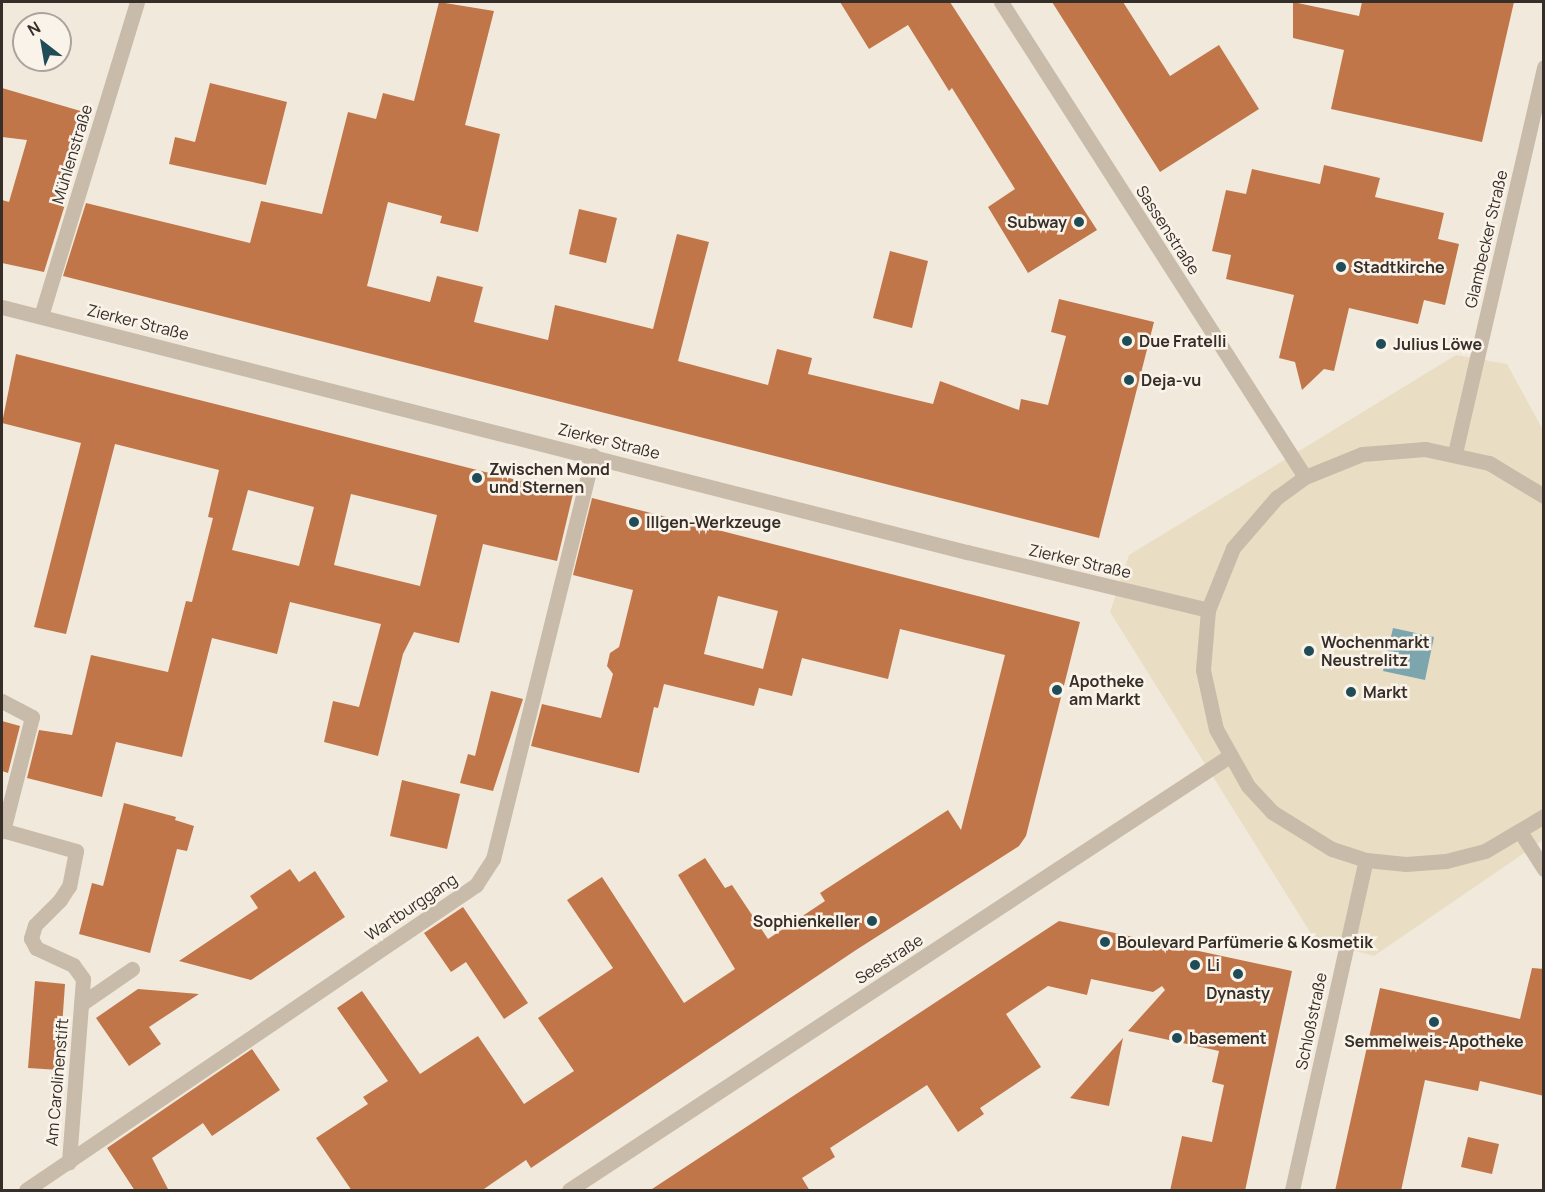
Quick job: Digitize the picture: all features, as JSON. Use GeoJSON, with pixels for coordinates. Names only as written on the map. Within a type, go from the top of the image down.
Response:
{"type":"FeatureCollection","features":[{"type":"Feature","properties":{"kind":"street","name":"Mühlenstraße"},"geometry":{"type":"LineString","coordinates":[[40,316],[137,2]]}},
{"type":"Feature","properties":{"kind":"street","name":"Sassenstraße"},"geometry":{"type":"LineString","coordinates":[[1001,2],[1305,477]]}},
{"type":"Feature","properties":{"kind":"street","name":"Glambecker Straße"},"geometry":{"type":"LineString","coordinates":[[1455,453],[1544,67]]}},
{"type":"Feature","properties":{"kind":"street","name":"Zierker Straße"},"geometry":{"type":"LineString","coordinates":[[2,307],[593,455],[967,552],[1208,610]]}},
{"type":"Feature","properties":{"kind":"street"},"geometry":{"type":"LineString","coordinates":[[1544,496],[1489,463],[1455,453],[1393,449],[1362,454],[1305,477],[1277,497],[1240,539],[1218,578],[1208,610],[1203,640],[1207,700],[1228,757],[1248,786],[1272,812],[1332,849],[1366,860],[1406,864],[1446,861],[1485,851],[1521,833],[1544,816]]}},
{"type":"Feature","properties":{"kind":"street","name":"Wartburggang"},"geometry":{"type":"LineString","coordinates":[[26,1191],[476,885],[493,859],[593,455]]}},
{"type":"Feature","properties":{"kind":"street","name":"Am Carolinenstift"},"geometry":{"type":"LineString","coordinates":[[2,700],[33,717],[2,830],[76,851],[69,886],[60,900],[35,925],[31,938],[45,953],[72,965],[83,979],[69,1162]]}},
{"type":"Feature","properties":{"kind":"street","name":"Seestraße"},"geometry":{"type":"LineString","coordinates":[[569,1191],[1228,757]]}},
{"type":"Feature","properties":{"kind":"street"},"geometry":{"type":"LineString","coordinates":[[1521,833],[1544,869]]}},
{"type":"Feature","properties":{"kind":"street","name":"Schloßstraße"},"geometry":{"type":"LineString","coordinates":[[1292,1191],[1366,860]]}},
{"type":"Feature","properties":{"kind":"street","name":"Am Carolinenstift"},"geometry":{"type":"LineString","coordinates":[[81,1004],[132,969]]}},
{"type":"Feature","properties":{"kind":"shaded area","name":"Markt"},"geometry":{"type":"Polygon","coordinates":[[[1456,355],[1507,364],[1543,430],[1543,840],[1374,956],[1315,940],[1110,612],[1129,555],[1456,355]]]}},
{"type":"Feature","properties":{"kind":"water"},"geometry":{"type":"Polygon","coordinates":[[[1393,628],[1434,637],[1425,680],[1383,671],[1393,628]]]}},
{"type":"Feature","properties":{"kind":"building"},"geometry":{"type":"Polygon","coordinates":[[[439,2],[494,11],[465,125],[500,134],[478,232],[440,223],[442,216],[388,202],[367,286],[430,302],[437,276],[483,287],[474,322],[548,340],[555,305],[653,329],[677,234],[709,242],[678,361],[768,385],[777,349],[812,358],[808,374],[933,404],[940,381],[1019,410],[1021,399],[1048,405],[1066,336],[1051,332],[1059,299],[1154,322],[1099,538],[63,276],[86,203],[250,243],[261,201],[322,214],[348,112],[376,119],[383,93],[414,101],[439,2]]]}},
{"type":"Feature","properties":{"kind":"building"},"geometry":{"type":"Polygon","coordinates":[[[840,2],[950,2],[1097,230],[1028,273],[988,207],[1015,189],[952,88],[949,91],[908,25],[869,49],[840,2]]]}},
{"type":"Feature","properties":{"kind":"building"},"geometry":{"type":"Polygon","coordinates":[[[1052,2],[1123,2],[1170,76],[1219,45],[1259,109],[1160,172],[1052,2]]]}},
{"type":"Feature","properties":{"kind":"building"},"geometry":{"type":"Polygon","coordinates":[[[1293,2],[1359,16],[1362,2],[1514,2],[1482,142],[1331,109],[1344,50],[1293,38],[1293,2]]]}},
{"type":"Feature","properties":{"kind":"building"},"geometry":{"type":"Polygon","coordinates":[[[210,83],[287,102],[266,185],[169,164],[175,137],[195,142],[210,83]]]}},
{"type":"Feature","properties":{"kind":"building"},"geometry":{"type":"Polygon","coordinates":[[[2,88],[84,112],[60,196],[67,198],[44,272],[2,263],[2,200],[9,202],[27,140],[2,137],[2,88]]]}},
{"type":"Feature","properties":{"kind":"building","name":"Stadtkirche"},"geometry":{"type":"Polygon","coordinates":[[[1324,165],[1380,178],[1375,197],[1444,213],[1438,239],[1459,244],[1445,305],[1424,300],[1418,324],[1349,308],[1334,371],[1324,369],[1302,390],[1295,362],[1279,358],[1294,295],[1226,279],[1231,255],[1212,251],[1226,190],[1246,194],[1252,169],[1320,184],[1324,165]]]}},
{"type":"Feature","properties":{"kind":"building"},"geometry":{"type":"Polygon","coordinates":[[[579,209],[617,218],[606,263],[569,254],[579,209]]]}},
{"type":"Feature","properties":{"kind":"building"},"geometry":{"type":"Polygon","coordinates":[[[890,251],[928,261],[912,328],[873,318],[890,251]]]}},
{"type":"Feature","properties":{"kind":"building"},"geometry":{"type":"Polygon","coordinates":[[[16,354],[573,494],[557,561],[483,544],[459,643],[414,632],[403,654],[378,756],[324,742],[333,701],[359,707],[381,624],[290,602],[277,654],[212,638],[182,757],[116,742],[102,797],[27,778],[39,730],[72,735],[91,655],[168,672],[186,601],[192,602],[213,518],[208,517],[219,470],[115,444],[66,634],[34,627],[81,443],[2,423],[16,354]],[[248,490],[232,550],[299,566],[314,507],[248,490]],[[351,494],[334,565],[420,586],[437,515],[351,494]]]}},
{"type":"Feature","properties":{"kind":"building"},"geometry":{"type":"Polygon","coordinates":[[[592,498],[1080,622],[1026,836],[1019,846],[856,950],[531,1168],[526,1160],[481,1191],[352,1191],[316,1138],[368,1104],[363,1097],[388,1081],[337,1008],[362,991],[420,1074],[478,1036],[524,1104],[574,1071],[538,1018],[613,968],[567,900],[602,877],[684,1003],[735,969],[678,875],[705,858],[725,888],[732,885],[768,939],[825,901],[820,893],[948,810],[961,830],[1005,655],[900,629],[888,679],[802,658],[792,696],[759,688],[754,706],[664,684],[658,708],[654,707],[639,773],[531,746],[542,704],[601,718],[613,674],[607,666],[610,653],[619,647],[633,590],[573,575],[592,498]],[[718,596],[704,654],[763,669],[778,611],[718,596]]]}},
{"type":"Feature","properties":{"kind":"building"},"geometry":{"type":"Polygon","coordinates":[[[491,691],[523,699],[493,791],[460,783],[468,754],[475,756],[491,691]]]}},
{"type":"Feature","properties":{"kind":"building"},"geometry":{"type":"Polygon","coordinates":[[[2,721],[20,726],[8,773],[2,771],[2,721]]]}},
{"type":"Feature","properties":{"kind":"building"},"geometry":{"type":"Polygon","coordinates":[[[402,780],[460,794],[447,849],[390,836],[402,780]]]}},
{"type":"Feature","properties":{"kind":"building"},"geometry":{"type":"Polygon","coordinates":[[[124,803],[176,817],[175,820],[194,826],[187,851],[177,849],[150,953],[79,934],[92,883],[103,886],[124,803]]]}},
{"type":"Feature","properties":{"kind":"building"},"geometry":{"type":"Polygon","coordinates":[[[290,869],[299,882],[315,871],[345,917],[251,980],[179,961],[258,908],[250,896],[290,869]]]}},
{"type":"Feature","properties":{"kind":"building"},"geometry":{"type":"Polygon","coordinates":[[[463,907],[528,1003],[504,1019],[466,962],[451,972],[424,933],[463,907]]]}},
{"type":"Feature","properties":{"kind":"building"},"geometry":{"type":"Polygon","coordinates":[[[1059,921],[1292,971],[1245,1191],[1170,1191],[1182,1136],[1212,1142],[1224,1085],[1212,1082],[1219,1051],[1128,1031],[1165,990],[1162,986],[1153,992],[1091,979],[1087,995],[1048,986],[1006,1014],[1041,1067],[980,1108],[984,1114],[958,1132],[927,1085],[830,1148],[835,1157],[802,1178],[810,1191],[649,1191],[1059,921]]]}},
{"type":"Feature","properties":{"kind":"building"},"geometry":{"type":"Polygon","coordinates":[[[1532,968],[1544,969],[1544,1096],[1480,1081],[1478,1091],[1425,1080],[1401,1191],[1335,1191],[1380,988],[1520,1019],[1532,968]]]}},
{"type":"Feature","properties":{"kind":"building"},"geometry":{"type":"Polygon","coordinates":[[[35,981],[65,984],[59,1070],[28,1068],[35,981]]]}},
{"type":"Feature","properties":{"kind":"building"},"geometry":{"type":"Polygon","coordinates":[[[138,989],[199,994],[149,1027],[161,1044],[129,1066],[96,1018],[138,989]]]}},
{"type":"Feature","properties":{"kind":"building"},"geometry":{"type":"Polygon","coordinates":[[[1123,1038],[1109,1106],[1070,1098],[1123,1038]]]}},
{"type":"Feature","properties":{"kind":"building"},"geometry":{"type":"Polygon","coordinates":[[[252,1049],[280,1090],[212,1136],[203,1123],[152,1158],[169,1191],[135,1191],[107,1148],[252,1049]]]}},
{"type":"Feature","properties":{"kind":"building"},"geometry":{"type":"Polygon","coordinates":[[[1468,1137],[1499,1144],[1492,1174],[1461,1167],[1468,1137]]]}},
{"type":"Feature","properties":{"kind":"place","name":"Subway"},"geometry":{"type":"Point","coordinates":[1079,222]}},
{"type":"Feature","properties":{"kind":"place","name":"Stadtkirche"},"geometry":{"type":"Point","coordinates":[1341,267]}},
{"type":"Feature","properties":{"kind":"place","name":"Due Fratelli"},"geometry":{"type":"Point","coordinates":[1127,341]}},
{"type":"Feature","properties":{"kind":"place","name":"Julius Löwe"},"geometry":{"type":"Point","coordinates":[1381,344]}},
{"type":"Feature","properties":{"kind":"place","name":"Deja-vu"},"geometry":{"type":"Point","coordinates":[1129,380]}},
{"type":"Feature","properties":{"kind":"place","name":"Zwischen Mond und Sternen"},"geometry":{"type":"Point","coordinates":[477,478]}},
{"type":"Feature","properties":{"kind":"place","name":"Illgen-Werkzeuge"},"geometry":{"type":"Point","coordinates":[634,522]}},
{"type":"Feature","properties":{"kind":"place","name":"Wochenmarkt Neustrelitz"},"geometry":{"type":"Point","coordinates":[1309,651]}},
{"type":"Feature","properties":{"kind":"place","name":"Apotheke am Markt"},"geometry":{"type":"Point","coordinates":[1057,690]}},
{"type":"Feature","properties":{"kind":"place","name":"Markt"},"geometry":{"type":"Point","coordinates":[1351,692]}},
{"type":"Feature","properties":{"kind":"place","name":"Sophienkeller"},"geometry":{"type":"Point","coordinates":[872,921]}},
{"type":"Feature","properties":{"kind":"place","name":"Boulevard Parfümerie & Kosmetik"},"geometry":{"type":"Point","coordinates":[1105,942]}},
{"type":"Feature","properties":{"kind":"place","name":"Li"},"geometry":{"type":"Point","coordinates":[1195,965]}},
{"type":"Feature","properties":{"kind":"place","name":"Dynasty"},"geometry":{"type":"Point","coordinates":[1238,974]}},
{"type":"Feature","properties":{"kind":"place","name":"Semmelweis-Apotheke"},"geometry":{"type":"Point","coordinates":[1434,1022]}},
{"type":"Feature","properties":{"kind":"place","name":"basement"},"geometry":{"type":"Point","coordinates":[1177,1038]}}]}
